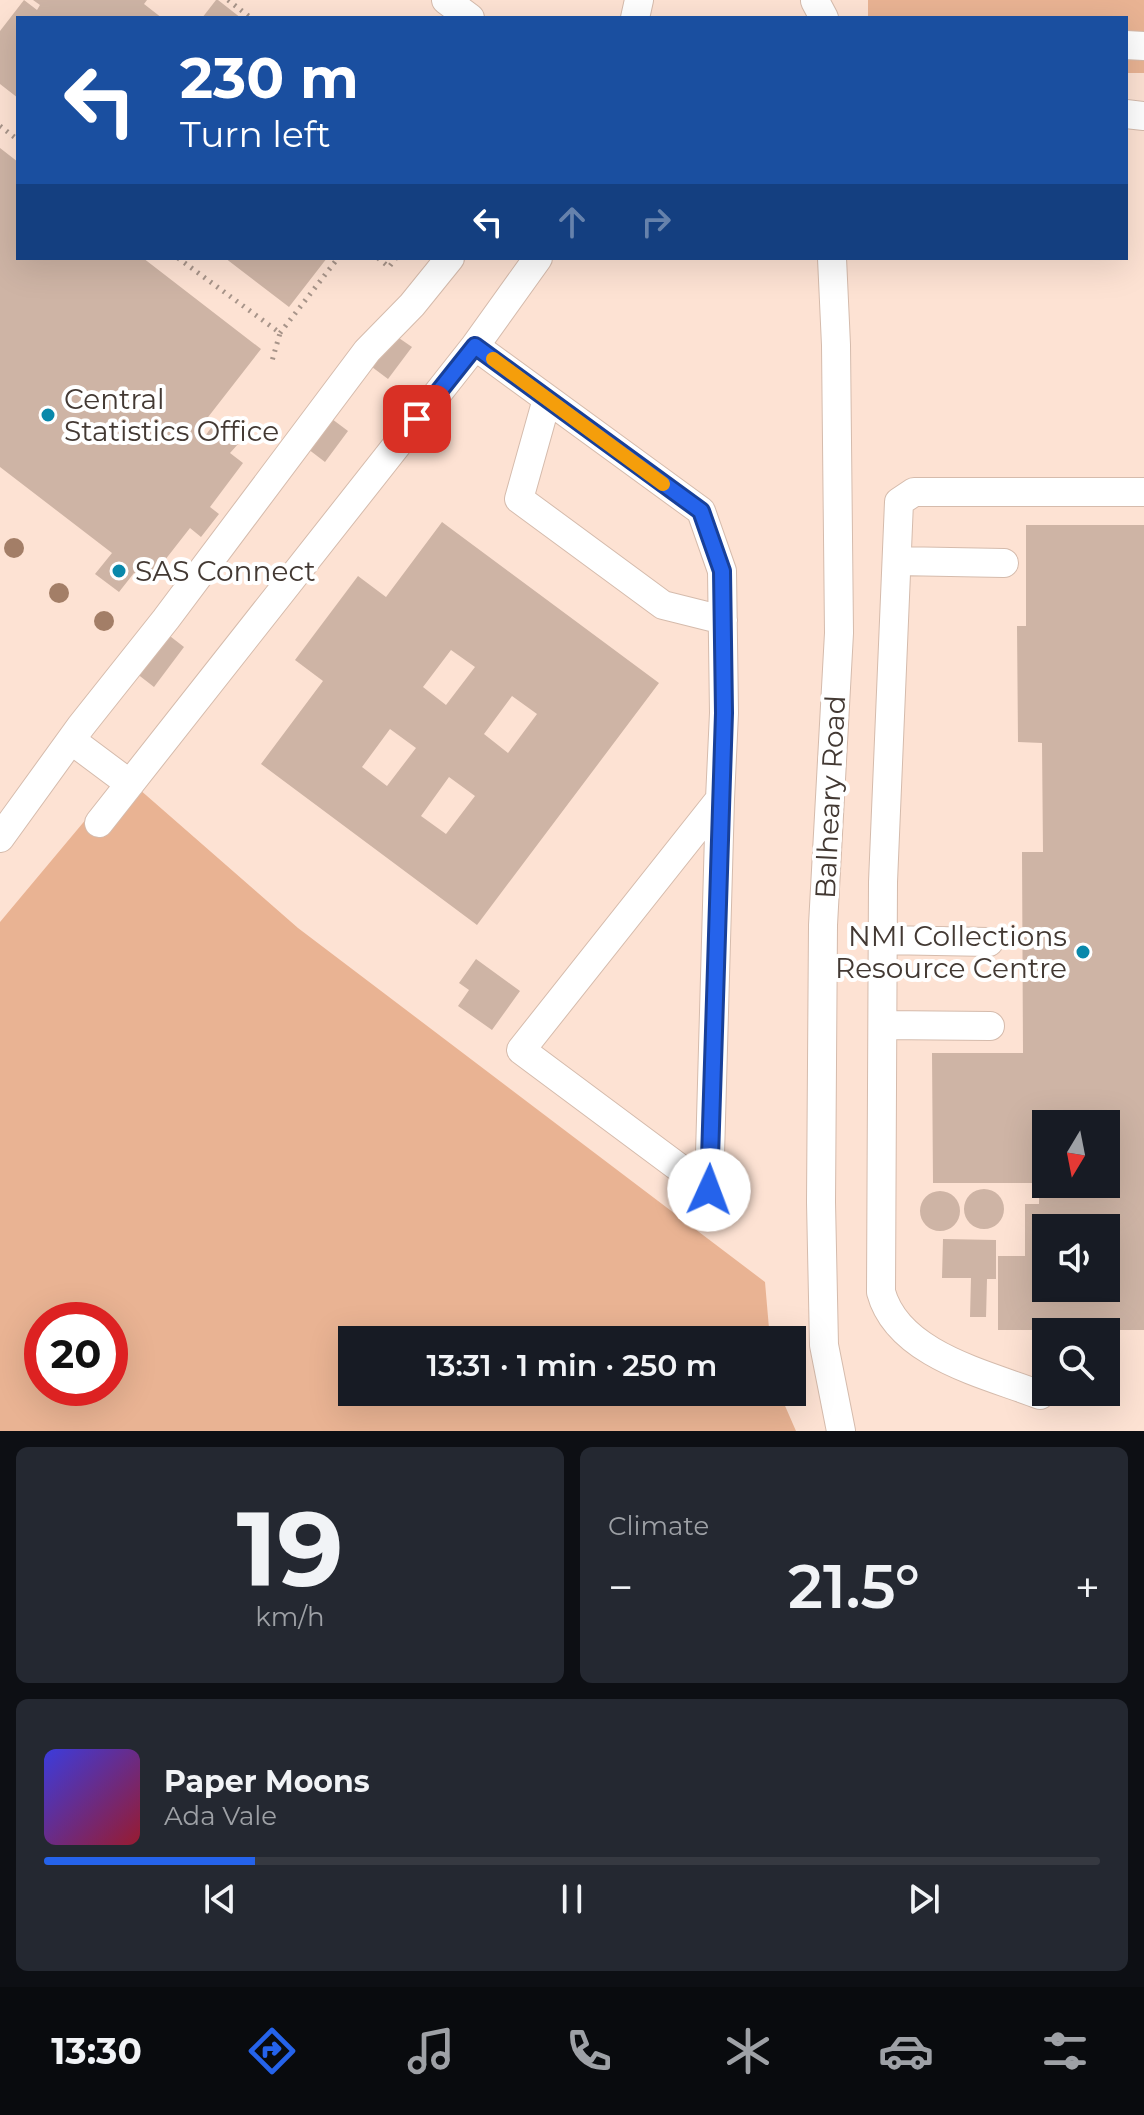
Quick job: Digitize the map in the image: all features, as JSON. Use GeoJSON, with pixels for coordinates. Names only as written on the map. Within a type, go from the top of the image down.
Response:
{"type":"FeatureCollection","features":[{"type":"Feature","properties":{"kind":"street"},"geometry":{"type":"LineString","coordinates":[[446,0],[467,16]]}},
{"type":"Feature","properties":{"kind":"street"},"geometry":{"type":"LineString","coordinates":[[0,838],[367,351],[412,305],[448,260]]}},
{"type":"Feature","properties":{"kind":"street"},"geometry":{"type":"LineString","coordinates":[[99,823],[475,346],[537,260]]}},
{"type":"Feature","properties":{"kind":"street","name":"Balheary Road"},"geometry":{"type":"LineString","coordinates":[[832,260],[839,633],[823,925],[821,1202],[824,1345],[841,1431]]}},
{"type":"Feature","properties":{"kind":"street"},"geometry":{"type":"LineString","coordinates":[[475,346],[701,511],[722,571],[720,799],[709,1190],[521,1050],[720,799]]}},
{"type":"Feature","properties":{"kind":"street"},"geometry":{"type":"LineString","coordinates":[[547,399],[519,499],[663,605],[723,620]]}},
{"type":"Feature","properties":{"kind":"street"},"geometry":{"type":"LineString","coordinates":[[1032,1392],[963,1365],[910,1338],[886,1310],[881,1292],[883,940],[899,502],[914,492],[1144,492]]}},
{"type":"Feature","properties":{"kind":"street"},"geometry":{"type":"LineString","coordinates":[[897,561],[1004,563]]}},
{"type":"Feature","properties":{"kind":"street"},"geometry":{"type":"LineString","coordinates":[[71,740],[130,784]]}},
{"type":"Feature","properties":{"kind":"street"},"geometry":{"type":"LineString","coordinates":[[883,940],[989,942]]}},
{"type":"Feature","properties":{"kind":"street"},"geometry":{"type":"LineString","coordinates":[[883,1025],[990,1026]]}},
{"type":"Feature","properties":{"kind":"path"},"geometry":{"type":"LineString","coordinates":[[231,1],[249,16]]}},
{"type":"Feature","properties":{"kind":"path"},"geometry":{"type":"LineString","coordinates":[[0,126],[16,138]]}},
{"type":"Feature","properties":{"kind":"path"},"geometry":{"type":"LineString","coordinates":[[181,260],[280,333]]}},
{"type":"Feature","properties":{"kind":"path"},"geometry":{"type":"LineString","coordinates":[[272,361],[280,333],[336,260]]}},
{"type":"Feature","properties":{"kind":"shaded area"},"geometry":{"type":"Polygon","coordinates":[[[868,0],[1144,0],[1144,73],[1128,73],[1128,16],[868,16],[868,0]]]}},
{"type":"Feature","properties":{"kind":"shaded area"},"geometry":{"type":"Polygon","coordinates":[[[123,775],[298,928],[765,1282],[769,1326],[338,1326],[338,1406],[785,1406],[796,1431],[0,1431],[0,922],[123,775]]]}},
{"type":"Feature","properties":{"kind":"building"},"geometry":{"type":"Polygon","coordinates":[[[24,0],[37,10],[40,5],[33,0],[147,0],[144,4],[159,16],[16,16],[16,96],[0,84],[0,31],[24,0]]]}},
{"type":"Feature","properties":{"kind":"building"},"geometry":{"type":"Polygon","coordinates":[[[218,0],[238,16],[204,16],[218,0]]]}},
{"type":"Feature","properties":{"kind":"building"},"geometry":{"type":"Polygon","coordinates":[[[0,148],[16,160],[16,260],[146,260],[261,349],[198,430],[205,436],[214,424],[239,443],[230,453],[243,463],[210,507],[219,514],[201,537],[190,528],[147,583],[134,573],[119,592],[95,574],[112,553],[0,467],[0,148]]]}},
{"type":"Feature","properties":{"kind":"building"},"geometry":{"type":"Polygon","coordinates":[[[228,260],[325,260],[289,307],[228,260]]]}},
{"type":"Feature","properties":{"kind":"building"},"geometry":{"type":"Polygon","coordinates":[[[396,336],[412,347],[388,379],[372,367],[396,336]]]}},
{"type":"Feature","properties":{"kind":"building"},"geometry":{"type":"Polygon","coordinates":[[[332,419],[348,431],[325,462],[308,449],[332,419]]]}},
{"type":"Feature","properties":{"kind":"building"},"geometry":{"type":"Polygon","coordinates":[[[442,522],[659,683],[477,925],[261,764],[323,681],[295,660],[358,576],[386,597],[442,522]],[[451,650],[423,687],[446,705],[475,667],[451,650]],[[512,696],[484,734],[508,753],[537,714],[512,696]],[[390,729],[362,767],[387,786],[416,748],[390,729]],[[449,777],[421,816],[446,834],[475,796],[449,777]]]}},
{"type":"Feature","properties":{"kind":"building","name":"NMI Collections Resource Centre"},"geometry":{"type":"Polygon","coordinates":[[[1026,525],[1144,525],[1144,1330],[1120,1330],[1120,1318],[1032,1318],[1032,1330],[998,1330],[998,1256],[1025,1256],[1025,1204],[1039,1204],[1039,1198],[1120,1198],[1120,1110],[1032,1110],[1032,1183],[933,1183],[932,1053],[1023,1053],[1022,852],[1043,852],[1042,743],[1018,742],[1017,626],[1026,626],[1026,525]]]}},
{"type":"Feature","properties":{"kind":"building"},"geometry":{"type":"Polygon","coordinates":[[[166,633],[184,647],[154,687],[136,673],[166,633]]]}},
{"type":"Feature","properties":{"kind":"building"},"geometry":{"type":"Polygon","coordinates":[[[476,959],[520,991],[492,1030],[458,1006],[469,990],[459,983],[476,959]]]}},
{"type":"Feature","properties":{"kind":"building"},"geometry":{"type":"Polygon","coordinates":[[[984,1189],[998,1195],[1004,1209],[998,1223],[984,1229],[970,1223],[964,1209],[970,1195],[984,1189]]]}},
{"type":"Feature","properties":{"kind":"building"},"geometry":{"type":"Polygon","coordinates":[[[940,1191],[954,1197],[960,1211],[954,1225],[940,1231],[926,1225],[920,1211],[926,1197],[940,1191]]]}},
{"type":"Feature","properties":{"kind":"building"},"geometry":{"type":"Polygon","coordinates":[[[943,1239],[996,1240],[996,1279],[987,1279],[986,1317],[970,1317],[971,1278],[942,1278],[943,1239]]]}},
{"type":"Feature","properties":{"kind":"slow traffic"},"geometry":{"type":"LineString","coordinates":[[493,359],[663,484]]}},
{"type":"Feature","properties":{"kind":"place","name":"Central Statistics Office"},"geometry":{"type":"Point","coordinates":[48,415]}},
{"type":"Feature","properties":{"kind":"place","name":"SAS Connect"},"geometry":{"type":"Point","coordinates":[119,571]}},
{"type":"Feature","properties":{"kind":"place","name":"NMI Collections Resource Centre"},"geometry":{"type":"Point","coordinates":[1083,952]}},
{"type":"Feature","properties":{"kind":"route"},"geometry":{"type":"LineString","coordinates":[[417,419],[475,346],[701,511],[722,571],[723,620],[724,713],[709,1190]]}}]}
